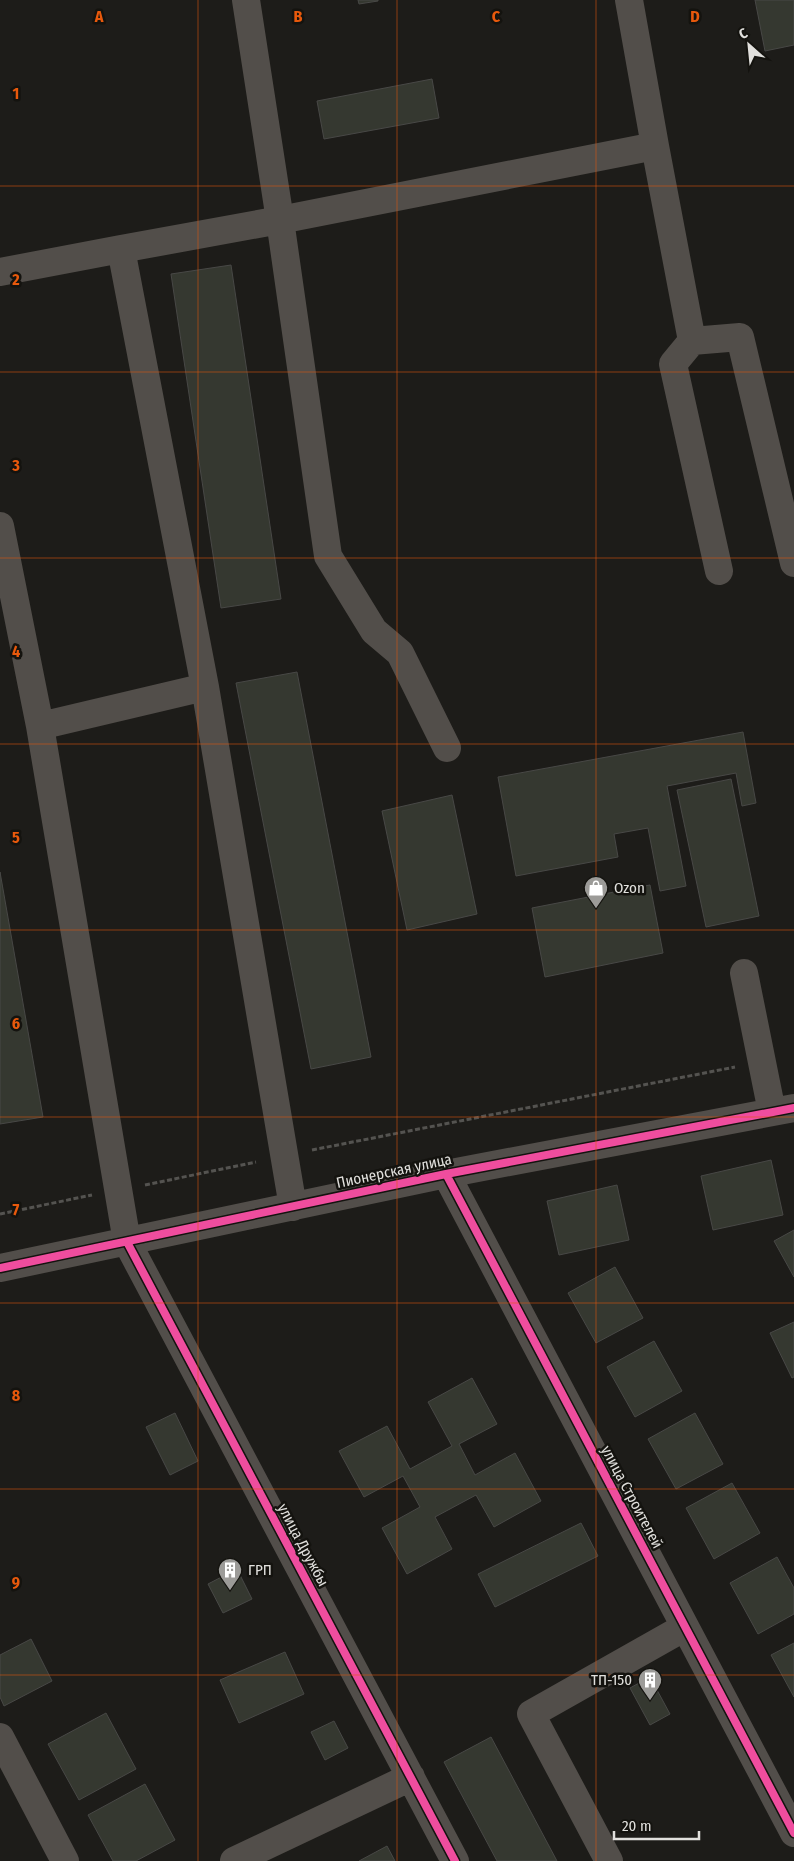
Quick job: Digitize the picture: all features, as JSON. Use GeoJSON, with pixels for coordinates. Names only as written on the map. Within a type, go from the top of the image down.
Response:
{"type":"FeatureCollection","features":[{"type":"Feature","properties":{"kind":"street"},"geometry":{"type":"LineString","coordinates":[[246,0],[280,220],[328,556],[374,631],[400,654],[447,748]]}},
{"type":"Feature","properties":{"kind":"street"},"geometry":{"type":"LineString","coordinates":[[629,0],[692,341]]}},
{"type":"Feature","properties":{"kind":"street"},"geometry":{"type":"LineString","coordinates":[[0,272],[280,220],[655,146]]}},
{"type":"Feature","properties":{"kind":"street"},"geometry":{"type":"LineString","coordinates":[[121,249],[204,687],[292,1207]]}},
{"type":"Feature","properties":{"kind":"street"},"geometry":{"type":"LineString","coordinates":[[719,571],[673,364],[692,341],[740,337],[794,563]]}},
{"type":"Feature","properties":{"kind":"street","name":"улица Дружбы"},"geometry":{"type":"LineString","coordinates":[[0,526],[40,726],[127,1242],[454,1861]]}},
{"type":"Feature","properties":{"kind":"street"},"geometry":{"type":"LineString","coordinates":[[40,726],[204,687]]}},
{"type":"Feature","properties":{"kind":"street"},"geometry":{"type":"LineString","coordinates":[[744,973],[762,1061],[783,1110]]}},
{"type":"Feature","properties":{"kind":"street","name":"Пионерская улица"},"geometry":{"type":"LineString","coordinates":[[0,1268],[446,1174],[783,1110]]}},
{"type":"Feature","properties":{"kind":"street","name":"улица Строителей"},"geometry":{"type":"LineString","coordinates":[[446,1174],[794,1832]]}},
{"type":"Feature","properties":{"kind":"street"},"geometry":{"type":"LineString","coordinates":[[609,1861],[531,1714],[685,1627]]}},
{"type":"Feature","properties":{"kind":"street"},"geometry":{"type":"LineString","coordinates":[[0,1737],[65,1861]]}},
{"type":"Feature","properties":{"kind":"street"},"geometry":{"type":"LineString","coordinates":[[234,1861],[411,1777]]}},
{"type":"Feature","properties":{"kind":"path"},"geometry":{"type":"LineString","coordinates":[[0,1214],[762,1061]]}},
{"type":"Feature","properties":{"kind":"building"},"geometry":{"type":"Polygon","coordinates":[[[358,0],[378,0],[378,1],[359,4],[358,0]]]}},
{"type":"Feature","properties":{"kind":"building"},"geometry":{"type":"Polygon","coordinates":[[[755,0],[794,0],[794,45],[765,51],[755,0]]]}},
{"type":"Feature","properties":{"kind":"building"},"geometry":{"type":"Polygon","coordinates":[[[432,79],[439,118],[324,139],[317,101],[432,79]]]}},
{"type":"Feature","properties":{"kind":"building"},"geometry":{"type":"Polygon","coordinates":[[[231,265],[281,599],[221,608],[171,274],[231,265]]]}},
{"type":"Feature","properties":{"kind":"building"},"geometry":{"type":"Polygon","coordinates":[[[297,672],[371,1057],[311,1069],[236,683],[297,672]]]}},
{"type":"Feature","properties":{"kind":"building"},"geometry":{"type":"Polygon","coordinates":[[[743,732],[756,803],[742,806],[736,773],[667,786],[686,886],[660,891],[648,828],[614,834],[618,857],[516,876],[498,777],[743,732]]]}},
{"type":"Feature","properties":{"kind":"building"},"geometry":{"type":"Polygon","coordinates":[[[731,779],[759,916],[706,927],[677,790],[731,779]]]}},
{"type":"Feature","properties":{"kind":"building"},"geometry":{"type":"Polygon","coordinates":[[[452,795],[477,914],[407,930],[382,811],[452,795]]]}},
{"type":"Feature","properties":{"kind":"building"},"geometry":{"type":"Polygon","coordinates":[[[0,872],[43,1117],[0,1124],[0,872]]]}},
{"type":"Feature","properties":{"kind":"building"},"geometry":{"type":"Polygon","coordinates":[[[650,885],[663,953],[545,977],[532,908],[650,885]]]}},
{"type":"Feature","properties":{"kind":"building"},"geometry":{"type":"Polygon","coordinates":[[[771,1160],[783,1215],[713,1230],[701,1176],[771,1160]]]}},
{"type":"Feature","properties":{"kind":"building"},"geometry":{"type":"Polygon","coordinates":[[[617,1185],[629,1240],[559,1255],[547,1201],[617,1185]]]}},
{"type":"Feature","properties":{"kind":"building"},"geometry":{"type":"Polygon","coordinates":[[[794,1230],[794,1277],[774,1241],[794,1230]]]}},
{"type":"Feature","properties":{"kind":"building"},"geometry":{"type":"Polygon","coordinates":[[[615,1267],[643,1318],[596,1343],[568,1293],[615,1267]]]}},
{"type":"Feature","properties":{"kind":"building"},"geometry":{"type":"Polygon","coordinates":[[[794,1322],[794,1377],[792,1378],[770,1333],[794,1322]]]}},
{"type":"Feature","properties":{"kind":"building"},"geometry":{"type":"Polygon","coordinates":[[[654,1341],[682,1391],[635,1417],[607,1367],[654,1341]]]}},
{"type":"Feature","properties":{"kind":"building"},"geometry":{"type":"Polygon","coordinates":[[[472,1378],[497,1424],[459,1444],[475,1475],[515,1453],[541,1501],[494,1527],[476,1495],[435,1517],[452,1549],[407,1574],[382,1528],[420,1507],[403,1476],[364,1497],[339,1451],[387,1426],[410,1469],[452,1446],[428,1402],[472,1378]]]}},
{"type":"Feature","properties":{"kind":"building"},"geometry":{"type":"Polygon","coordinates":[[[175,1413],[198,1461],[170,1475],[146,1427],[175,1413]]]}},
{"type":"Feature","properties":{"kind":"building"},"geometry":{"type":"Polygon","coordinates":[[[695,1413],[723,1464],[676,1489],[648,1439],[695,1413]]]}},
{"type":"Feature","properties":{"kind":"building"},"geometry":{"type":"Polygon","coordinates":[[[732,1483],[760,1533],[714,1559],[686,1508],[732,1483]]]}},
{"type":"Feature","properties":{"kind":"building"},"geometry":{"type":"Polygon","coordinates":[[[581,1523],[598,1556],[495,1607],[478,1574],[581,1523]]]}},
{"type":"Feature","properties":{"kind":"building"},"geometry":{"type":"Polygon","coordinates":[[[777,1557],[794,1588],[794,1614],[758,1634],[730,1583],[777,1557]]]}},
{"type":"Feature","properties":{"kind":"building","name":"ГРП"},"geometry":{"type":"Polygon","coordinates":[[[237,1569],[252,1599],[223,1613],[208,1584],[237,1569]]]}},
{"type":"Feature","properties":{"kind":"building"},"geometry":{"type":"Polygon","coordinates":[[[31,1639],[52,1681],[4,1706],[0,1697],[0,1655],[31,1639]]]}},
{"type":"Feature","properties":{"kind":"building"},"geometry":{"type":"Polygon","coordinates":[[[794,1643],[794,1697],[771,1655],[794,1643]]]}},
{"type":"Feature","properties":{"kind":"building"},"geometry":{"type":"Polygon","coordinates":[[[285,1652],[304,1694],[239,1723],[220,1680],[285,1652]]]}},
{"type":"Feature","properties":{"kind":"building","name":"ТП-150"},"geometry":{"type":"Polygon","coordinates":[[[650,1677],[670,1714],[650,1725],[630,1688],[650,1677]]]}},
{"type":"Feature","properties":{"kind":"building"},"geometry":{"type":"Polygon","coordinates":[[[106,1713],[136,1769],[79,1800],[48,1744],[106,1713]]]}},
{"type":"Feature","properties":{"kind":"building"},"geometry":{"type":"Polygon","coordinates":[[[334,1721],[348,1748],[325,1760],[311,1732],[334,1721]]]}},
{"type":"Feature","properties":{"kind":"building"},"geometry":{"type":"Polygon","coordinates":[[[491,1737],[557,1861],[497,1861],[444,1762],[491,1737]]]}},
{"type":"Feature","properties":{"kind":"building"},"geometry":{"type":"Polygon","coordinates":[[[145,1784],[175,1840],[136,1861],[113,1861],[88,1815],[145,1784]]]}},
{"type":"Feature","properties":{"kind":"building"},"geometry":{"type":"Polygon","coordinates":[[[387,1846],[395,1861],[359,1861],[387,1846]]]}},
{"type":"Feature","properties":{"kind":"cycle path"},"geometry":{"type":"LineString","coordinates":[[0,1268],[446,1174],[794,1108]]}},
{"type":"Feature","properties":{"kind":"cycle path"},"geometry":{"type":"LineString","coordinates":[[446,1174],[794,1833]]}},
{"type":"Feature","properties":{"kind":"cycle path"},"geometry":{"type":"LineString","coordinates":[[127,1242],[455,1861]]}},
{"type":"Feature","properties":{"kind":"place","name":"Ozon"},"geometry":{"type":"Point","coordinates":[596,909]}},
{"type":"Feature","properties":{"kind":"place","name":"ГРП"},"geometry":{"type":"Point","coordinates":[230,1591]}},
{"type":"Feature","properties":{"kind":"place","name":"ТП-150"},"geometry":{"type":"Point","coordinates":[650,1701]}}]}
